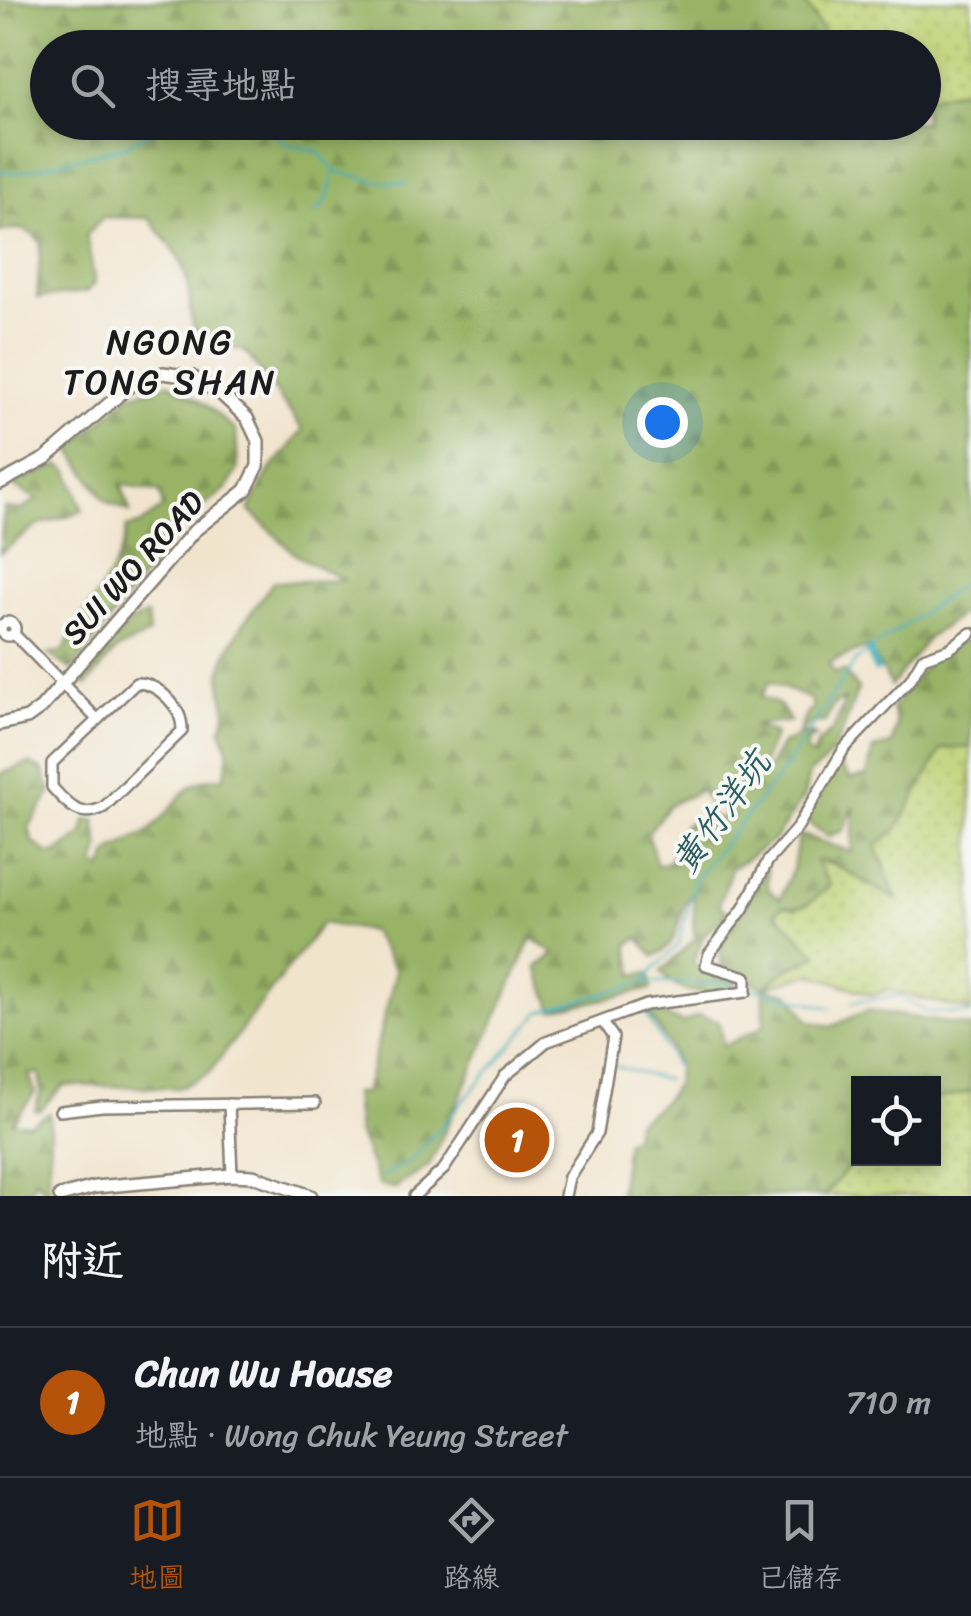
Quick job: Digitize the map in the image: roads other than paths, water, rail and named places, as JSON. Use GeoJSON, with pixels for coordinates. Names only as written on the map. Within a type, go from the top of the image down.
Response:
{"type":"FeatureCollection","features":[{"type":"Feature","properties":{"kind":"street","name":"SUI WO ROAD"},"geometry":{"type":"LineString","coordinates":[[0,482],[46,458],[133,383],[163,372],[192,377],[211,387],[242,414],[257,436],[258,466],[249,486],[194,531],[65,684],[27,718],[0,724]]}},
{"type":"Feature","properties":{"kind":"street"},"geometry":{"type":"LineString","coordinates":[[414,1196],[444,1170],[488,1097],[514,1066],[557,1036],[604,1024],[646,1005],[746,992],[746,977],[706,965],[709,954],[742,909],[766,864],[797,828],[847,744],[909,682],[923,658],[952,648],[971,633]]}},
{"type":"Feature","properties":{"kind":"street"},"geometry":{"type":"LineString","coordinates":[[14,634],[96,718]]}},
{"type":"Feature","properties":{"kind":"street"},"geometry":{"type":"LineString","coordinates":[[145,683],[158,689],[181,716],[182,731],[104,807],[83,812],[71,807],[52,787],[48,772],[56,754],[96,718],[128,689],[145,683]]}},
{"type":"Feature","properties":{"kind":"street"},"geometry":{"type":"LineString","coordinates":[[565,1196],[569,1177],[594,1143],[598,1128],[613,1037],[604,1024]]}},
{"type":"Feature","properties":{"kind":"street"},"geometry":{"type":"LineString","coordinates":[[60,1111],[316,1103]]}},
{"type":"Feature","properties":{"kind":"street"},"geometry":{"type":"LineString","coordinates":[[229,1104],[232,1175]]}},
{"type":"Feature","properties":{"kind":"street"},"geometry":{"type":"LineString","coordinates":[[60,1196],[74,1189],[232,1175],[253,1176],[311,1196]]}},
{"type":"Feature","properties":{"kind":"waterway"},"geometry":{"type":"LineString","coordinates":[[0,171],[16,173],[126,146],[136,140]]}},
{"type":"Feature","properties":{"kind":"waterway"},"geometry":{"type":"LineString","coordinates":[[281,140],[318,152],[335,171],[325,204],[315,212]]}},
{"type":"Feature","properties":{"kind":"waterway"},"geometry":{"type":"LineString","coordinates":[[337,172],[406,183]]}},
{"type":"Feature","properties":{"kind":"waterway","name":"黃竹洋坑"},"geometry":{"type":"LineString","coordinates":[[382,1177],[413,1159],[540,1012],[641,983],[678,945],[695,879],[782,772],[856,660],[971,578]]}},
{"type":"Feature","properties":{"kind":"waterway"},"geometry":{"type":"LineString","coordinates":[[869,650],[876,669]]}},
{"type":"Feature","properties":{"kind":"waterway"},"geometry":{"type":"LineString","coordinates":[[644,983],[733,983]]}},
{"type":"Feature","properties":{"kind":"waterway"},"geometry":{"type":"LineString","coordinates":[[751,988],[831,1008]]}},
{"type":"Feature","properties":{"kind":"waterway"},"geometry":{"type":"LineString","coordinates":[[852,1002],[899,996],[927,1012],[971,1014]]}},
{"type":"Feature","properties":{"kind":"waterway"},"geometry":{"type":"LineString","coordinates":[[643,1009],[677,1068]]}},
{"type":"Feature","properties":{"kind":"waterway"},"geometry":{"type":"LineString","coordinates":[[615,1066],[666,1080]]}},
{"type":"Feature","properties":{"kind":"place","name":"Chun Wu House"},"geometry":{"type":"Point","coordinates":[517,1140]}},
{"type":"Feature","properties":{"kind":"district","name":"NGONG TONG SHAN"},"geometry":{"type":"Point","coordinates":[170,362]}}]}
